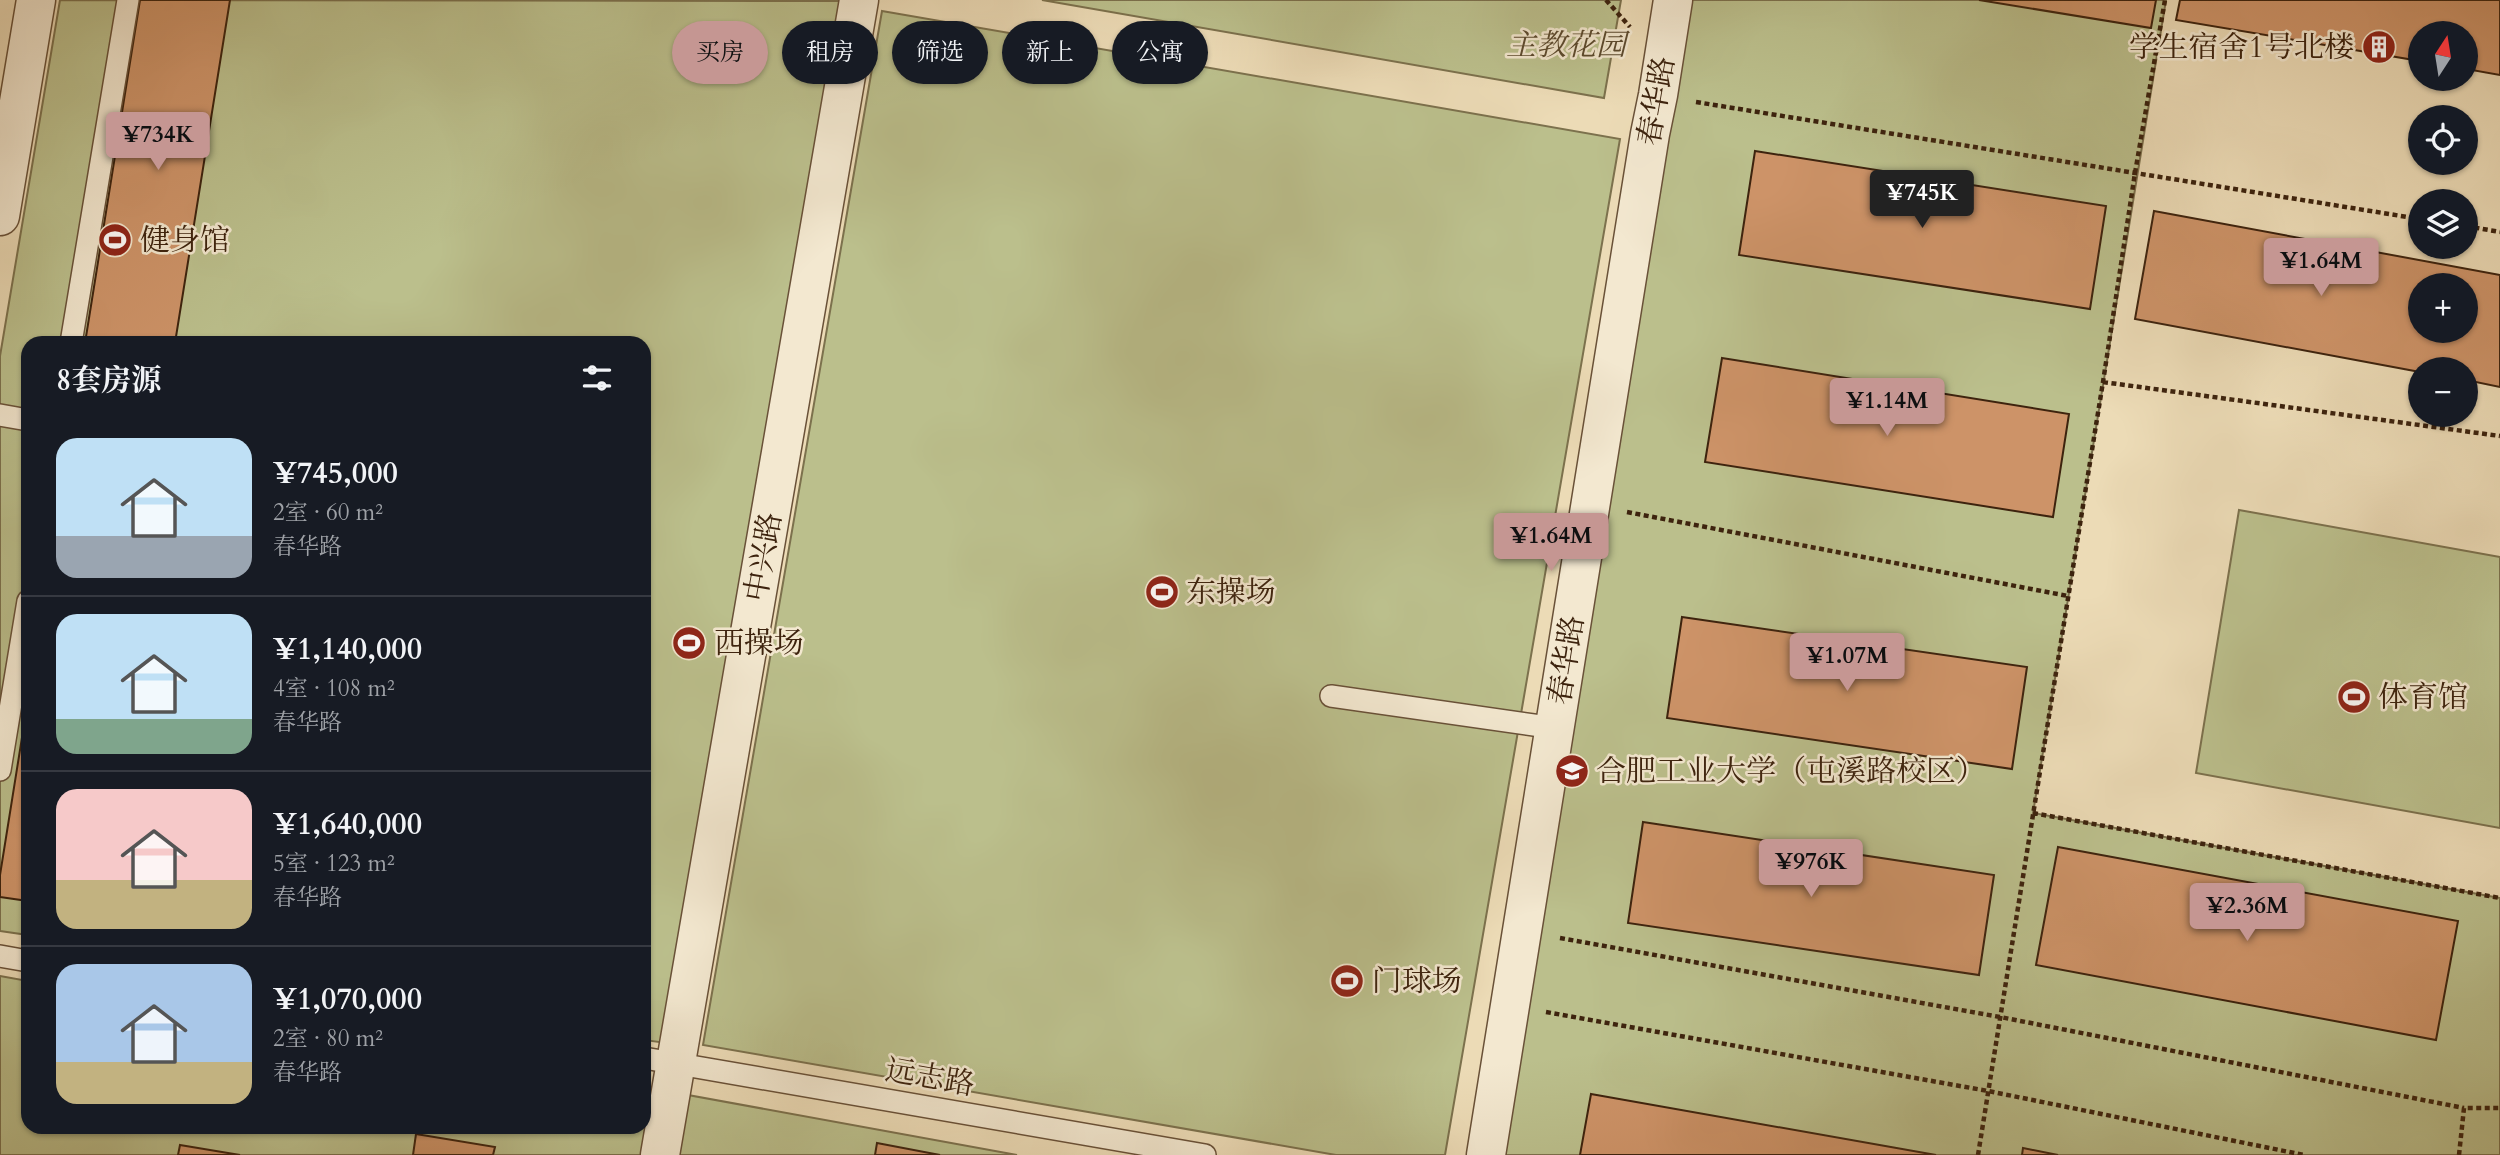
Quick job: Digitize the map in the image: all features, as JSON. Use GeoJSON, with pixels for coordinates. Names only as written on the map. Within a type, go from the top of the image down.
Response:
{"type":"FeatureCollection","features":[{"type":"Feature","properties":{"kind":"street"},"geometry":{"type":"LineString","coordinates":[[0,216],[36,0]]}},
{"type":"Feature","properties":{"kind":"street","name":"中兴路"},"geometry":{"type":"LineString","coordinates":[[660,1155],[660,1061],[859,0]]}},
{"type":"Feature","properties":{"kind":"street","name":"春华路"},"geometry":{"type":"LineString","coordinates":[[1486,1155],[1673,0]]}},
{"type":"Feature","properties":{"kind":"lane"},"geometry":{"type":"LineString","coordinates":[[72,336],[128,0]]}},
{"type":"Feature","properties":{"kind":"lane"},"geometry":{"type":"LineString","coordinates":[[0,415],[21,419]]}},
{"type":"Feature","properties":{"kind":"lane"},"geometry":{"type":"LineString","coordinates":[[0,770],[21,643]]}},
{"type":"Feature","properties":{"kind":"lane"},"geometry":{"type":"LineString","coordinates":[[1331,696],[1555,728]]}},
{"type":"Feature","properties":{"kind":"lane"},"geometry":{"type":"LineString","coordinates":[[0,956],[21,960]]}},
{"type":"Feature","properties":{"kind":"lane","name":"远志路"},"geometry":{"type":"LineString","coordinates":[[660,1061],[1205,1155]]}},
{"type":"Feature","properties":{"kind":"path"},"geometry":{"type":"LineString","coordinates":[[1978,1155],[2103,382],[2134,173],[2165,0]]}},
{"type":"Feature","properties":{"kind":"path"},"geometry":{"type":"LineString","coordinates":[[1658,96],[2408,217]]}},
{"type":"Feature","properties":{"kind":"path"},"geometry":{"type":"LineString","coordinates":[[2478,228],[2500,232]]}},
{"type":"Feature","properties":{"kind":"path"},"geometry":{"type":"LineString","coordinates":[[2103,382],[2500,436]]}},
{"type":"Feature","properties":{"kind":"path"},"geometry":{"type":"LineString","coordinates":[[1592,505],[2068,596]]}},
{"type":"Feature","properties":{"kind":"path"},"geometry":{"type":"LineString","coordinates":[[2033,814],[2500,898]]}},
{"type":"Feature","properties":{"kind":"path"},"geometry":{"type":"LineString","coordinates":[[1523,931],[2000,1017],[2464,1108],[2500,1108]]}},
{"type":"Feature","properties":{"kind":"path"},"geometry":{"type":"LineString","coordinates":[[1511,1006],[1989,1091],[2304,1155]]}},
{"type":"Feature","properties":{"kind":"path"},"geometry":{"type":"LineString","coordinates":[[2459,1155],[2464,1108]]}},
{"type":"Feature","properties":{"kind":"green space","name":"西操场"},"geometry":{"type":"Polygon","coordinates":[[[60,0],[841,1],[838,21],[782,21],[782,84],[827,84],[666,1043],[651,1041],[651,336],[21,336],[21,934],[0,931],[0,356],[60,0]]]}},
{"type":"Feature","properties":{"kind":"green space","name":"主教花园"},"geometry":{"type":"Polygon","coordinates":[[[1042,0],[1621,0],[1604,98],[1208,29],[1208,21],[1162,21],[1042,0]]]}},
{"type":"Feature","properties":{"kind":"green space"},"geometry":{"type":"Polygon","coordinates":[[[1670,0],[2166,0],[2033,813],[2500,898],[2500,1155],[1486,1155],[1670,0]]]}},
{"type":"Feature","properties":{"kind":"green space","name":"东操场"},"geometry":{"type":"Polygon","coordinates":[[[882,11],[940,21],[892,21],[892,84],[988,84],[988,29],[1002,32],[1002,84],[1098,84],[1098,48],[1112,51],[1112,84],[1208,84],[1208,68],[1620,139],[1445,1155],[1336,1155],[703,1045],[869,84],[878,84],[878,34],[882,11]]]}},
{"type":"Feature","properties":{"kind":"green space","name":"体育馆"},"geometry":{"type":"Polygon","coordinates":[[[2239,510],[2500,557],[2500,828],[2196,773],[2239,510]]]}},
{"type":"Feature","properties":{"kind":"green space"},"geometry":{"type":"Polygon","coordinates":[[[0,976],[21,980],[21,1134],[651,1134],[651,1088],[1017,1155],[0,1155],[0,976]]]}},
{"type":"Feature","properties":{"kind":"building"},"geometry":{"type":"Polygon","coordinates":[[[140,0],[230,0],[176,336],[86,336],[140,0]]]}},
{"type":"Feature","properties":{"kind":"building"},"geometry":{"type":"Polygon","coordinates":[[[1979,0],[2156,0],[2151,28],[1979,0]]]}},
{"type":"Feature","properties":{"kind":"building","name":"学生宿舍1号北楼"},"geometry":{"type":"Polygon","coordinates":[[[2180,0],[2500,0],[2500,75],[2478,71],[2478,21],[2408,21],[2408,59],[2176,20],[2180,0]]]}},
{"type":"Feature","properties":{"kind":"building"},"geometry":{"type":"Polygon","coordinates":[[[1755,151],[2106,206],[2090,309],[1739,255],[1755,151]]]}},
{"type":"Feature","properties":{"kind":"building"},"geometry":{"type":"Polygon","coordinates":[[[2154,211],[2500,275],[2500,387],[2478,382],[2478,357],[2408,357],[2408,370],[2135,319],[2154,211]]]}},
{"type":"Feature","properties":{"kind":"building"},"geometry":{"type":"Polygon","coordinates":[[[1722,358],[2069,414],[2053,517],[1705,462],[1722,358]]]}},
{"type":"Feature","properties":{"kind":"building"},"geometry":{"type":"Polygon","coordinates":[[[1682,617],[2027,667],[2012,769],[1667,718],[1682,617]]]}},
{"type":"Feature","properties":{"kind":"building"},"geometry":{"type":"Polygon","coordinates":[[[21,744],[21,900],[0,897],[0,875],[21,744]]]}},
{"type":"Feature","properties":{"kind":"building"},"geometry":{"type":"Polygon","coordinates":[[[1643,822],[1994,875],[1979,975],[1628,923],[1643,822]]]}},
{"type":"Feature","properties":{"kind":"building"},"geometry":{"type":"Polygon","coordinates":[[[2058,847],[2458,921],[2436,1040],[2036,965],[2058,847]]]}},
{"type":"Feature","properties":{"kind":"building"},"geometry":{"type":"Polygon","coordinates":[[[1591,1094],[1936,1155],[1580,1155],[1591,1094]]]}},
{"type":"Feature","properties":{"kind":"building"},"geometry":{"type":"Polygon","coordinates":[[[416,1134],[495,1147],[493,1155],[413,1155],[416,1134]]]}},
{"type":"Feature","properties":{"kind":"building"},"geometry":{"type":"Polygon","coordinates":[[[877,1143],[940,1155],[875,1155],[877,1143]]]}},
{"type":"Feature","properties":{"kind":"building"},"geometry":{"type":"Polygon","coordinates":[[[180,1145],[240,1155],[178,1155],[180,1145]]]}},
{"type":"Feature","properties":{"kind":"building"},"geometry":{"type":"Polygon","coordinates":[[[2023,1148],[2058,1155],[2022,1155],[2023,1148]]]}},
{"type":"Feature","properties":{"kind":"place","name":"学生宿舍1号北楼"},"geometry":{"type":"Point","coordinates":[2379,47]}},
{"type":"Feature","properties":{"kind":"place","name":"健身馆"},"geometry":{"type":"Point","coordinates":[115,240]}},
{"type":"Feature","properties":{"kind":"place","name":"东操场"},"geometry":{"type":"Point","coordinates":[1162,592]}},
{"type":"Feature","properties":{"kind":"place","name":"西操场"},"geometry":{"type":"Point","coordinates":[689,643]}},
{"type":"Feature","properties":{"kind":"place","name":"体育馆"},"geometry":{"type":"Point","coordinates":[2354,697]}},
{"type":"Feature","properties":{"kind":"place","name":"合肥工业大学（屯溪路校区）"},"geometry":{"type":"Point","coordinates":[1572,771]}},
{"type":"Feature","properties":{"kind":"place","name":"门球场"},"geometry":{"type":"Point","coordinates":[1347,981]}}]}
